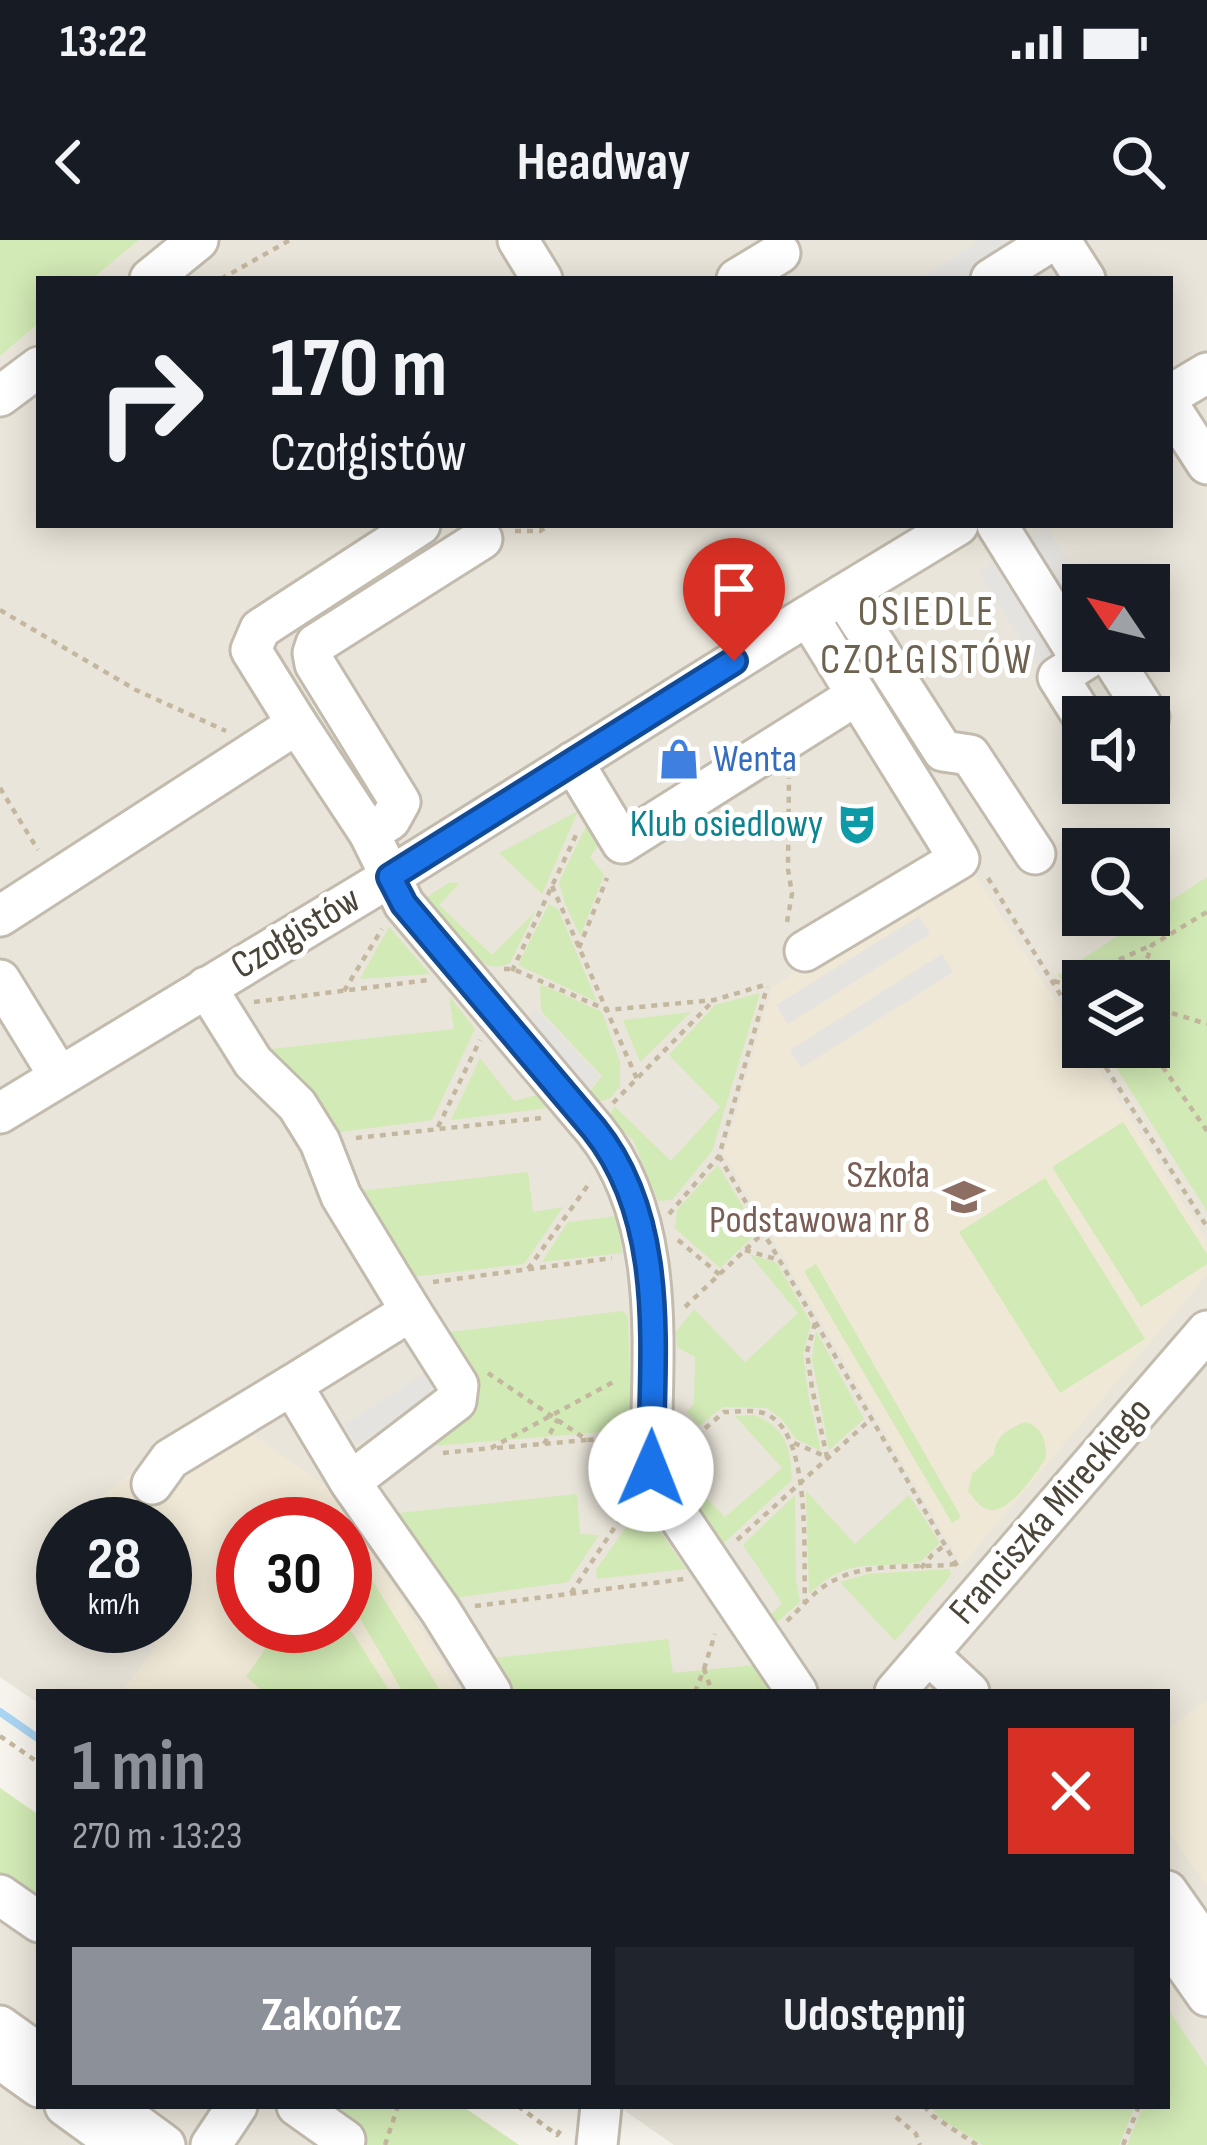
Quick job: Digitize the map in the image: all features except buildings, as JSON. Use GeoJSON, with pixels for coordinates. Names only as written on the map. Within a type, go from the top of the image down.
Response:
{"type":"FeatureCollection","features":[{"type":"Feature","properties":{"kind":"street"},"geometry":{"type":"LineString","coordinates":[[154,276],[199,240]]}},
{"type":"Feature","properties":{"kind":"street"},"geometry":{"type":"LineString","coordinates":[[518,240],[540,276]]}},
{"type":"Feature","properties":{"kind":"street"},"geometry":{"type":"LineString","coordinates":[[996,276],[1057,240],[1083,276]]}},
{"type":"Feature","properties":{"kind":"street"},"geometry":{"type":"LineString","coordinates":[[742,276],[780,253]]}},
{"type":"Feature","properties":{"kind":"street"},"geometry":{"type":"LineString","coordinates":[[0,396],[36,369]]}},
{"type":"Feature","properties":{"kind":"street"},"geometry":{"type":"LineString","coordinates":[[1173,393],[1207,373]]}},
{"type":"Feature","properties":{"kind":"street"},"geometry":{"type":"LineString","coordinates":[[1173,412],[1207,464]]}},
{"type":"Feature","properties":{"kind":"street"},"geometry":{"type":"LineString","coordinates":[[415,528],[260,629],[251,650],[369,833],[404,904],[620,1166],[646,1252],[653,1330],[651,1469],[655,1481],[795,1689]]}},
{"type":"Feature","properties":{"kind":"street","name":"Czołgistów"},"geometry":{"type":"LineString","coordinates":[[0,1112],[953,528]]}},
{"type":"Feature","properties":{"kind":"street"},"geometry":{"type":"LineString","coordinates":[[999,528],[1062,610]]}},
{"type":"Feature","properties":{"kind":"street"},"geometry":{"type":"LineString","coordinates":[[369,833],[390,820],[400,802],[314,664],[316,644],[495,532]]}},
{"type":"Feature","properties":{"kind":"street"},"geometry":{"type":"LineString","coordinates":[[843,595],[944,751],[970,755],[1035,854]]}},
{"type":"Feature","properties":{"kind":"street"},"geometry":{"type":"LineString","coordinates":[[793,941],[959,859],[808,616]]}},
{"type":"Feature","properties":{"kind":"street"},"geometry":{"type":"LineString","coordinates":[[1066,672],[1058,677],[1070,696]]}},
{"type":"Feature","properties":{"kind":"street"},"geometry":{"type":"LineString","coordinates":[[1110,672],[1130,696]]}},
{"type":"Feature","properties":{"kind":"street"},"geometry":{"type":"LineString","coordinates":[[573,762],[622,843],[857,694]]}},
{"type":"Feature","properties":{"kind":"street"},"geometry":{"type":"LineString","coordinates":[[0,916],[297,724]]}},
{"type":"Feature","properties":{"kind":"street"},"geometry":{"type":"LineString","coordinates":[[0,980],[59,1076]]}},
{"type":"Feature","properties":{"kind":"street"},"geometry":{"type":"LineString","coordinates":[[206,987],[253,1062],[297,1105],[320,1142],[340,1196],[458,1385],[456,1401],[350,1482]]}},
{"type":"Feature","properties":{"kind":"street"},"geometry":{"type":"LineString","coordinates":[[152,1484],[170,1459],[292,1384],[404,1299]]}},
{"type":"Feature","properties":{"kind":"street","name":"Franciszka Mireckiego"},"geometry":{"type":"LineString","coordinates":[[899,1689],[1207,1331]]}},
{"type":"Feature","properties":{"kind":"street"},"geometry":{"type":"LineString","coordinates":[[292,1384],[350,1482],[489,1689]]}},
{"type":"Feature","properties":{"kind":"street"},"geometry":{"type":"LineString","coordinates":[[928,1654],[966,1689]]}},
{"type":"Feature","properties":{"kind":"street"},"geometry":{"type":"LineString","coordinates":[[1170,1895],[1207,1948]]}},
{"type":"Feature","properties":{"kind":"street"},"geometry":{"type":"LineString","coordinates":[[1170,1944],[1207,1996]]}},
{"type":"Feature","properties":{"kind":"street"},"geometry":{"type":"LineString","coordinates":[[0,2026],[36,2052]]}},
{"type":"Feature","properties":{"kind":"street"},"geometry":{"type":"LineString","coordinates":[[0,2060],[36,2085]]}},
{"type":"Feature","properties":{"kind":"street"},"geometry":{"type":"LineString","coordinates":[[69,2109],[119,2145]]}},
{"type":"Feature","properties":{"kind":"street"},"geometry":{"type":"LineString","coordinates":[[116,2109],[165,2145]]}},
{"type":"Feature","properties":{"kind":"street"},"geometry":{"type":"LineString","coordinates":[[211,2145],[236,2109]]}},
{"type":"Feature","properties":{"kind":"street"},"geometry":{"type":"LineString","coordinates":[[301,2109],[345,2140]]}},
{"type":"Feature","properties":{"kind":"path"},"geometry":{"type":"LineString","coordinates":[[226,276],[290,240]]}},
{"type":"Feature","properties":{"kind":"path"},"geometry":{"type":"LineString","coordinates":[[495,532],[545,528]]}},
{"type":"Feature","properties":{"kind":"path"},"geometry":{"type":"LineString","coordinates":[[0,610],[136,690],[229,733]]}},
{"type":"Feature","properties":{"kind":"path"},"geometry":{"type":"LineString","coordinates":[[789,766],[793,941]]}},
{"type":"Feature","properties":{"kind":"path"},"geometry":{"type":"LineString","coordinates":[[0,788],[57,881]]}},
{"type":"Feature","properties":{"kind":"path"},"geometry":{"type":"LineString","coordinates":[[506,983],[580,828]]}},
{"type":"Feature","properties":{"kind":"path"},"geometry":{"type":"LineString","coordinates":[[579,948],[608,878]]}},
{"type":"Feature","properties":{"kind":"path"},"geometry":{"type":"LineString","coordinates":[[552,886],[637,1078]]}},
{"type":"Feature","properties":{"kind":"path"},"geometry":{"type":"LineString","coordinates":[[1118,960],[1207,912]]}},
{"type":"Feature","properties":{"kind":"path"},"geometry":{"type":"LineString","coordinates":[[344,991],[388,919]]}},
{"type":"Feature","properties":{"kind":"path"},"geometry":{"type":"LineString","coordinates":[[1146,960],[1152,945]]}},
{"type":"Feature","properties":{"kind":"path"},"geometry":{"type":"LineString","coordinates":[[495,970],[514,968],[607,1010],[714,1000],[768,984],[718,1156],[660,1224]]}},
{"type":"Feature","properties":{"kind":"path"},"geometry":{"type":"LineString","coordinates":[[256,1001],[445,978]]}},
{"type":"Feature","properties":{"kind":"path"},"geometry":{"type":"LineString","coordinates":[[1051,981],[1062,984]]}},
{"type":"Feature","properties":{"kind":"path"},"geometry":{"type":"LineString","coordinates":[[613,1103],[714,1000]]}},
{"type":"Feature","properties":{"kind":"path"},"geometry":{"type":"LineString","coordinates":[[1170,1013],[1207,1024]]}},
{"type":"Feature","properties":{"kind":"path"},"geometry":{"type":"LineString","coordinates":[[438,1127],[487,1026]]}},
{"type":"Feature","properties":{"kind":"path"},"geometry":{"type":"LineString","coordinates":[[1106,1068],[1207,1227]]}},
{"type":"Feature","properties":{"kind":"path"},"geometry":{"type":"LineString","coordinates":[[1164,1068],[1207,1131]]}},
{"type":"Feature","properties":{"kind":"path"},"geometry":{"type":"LineString","coordinates":[[320,1142],[544,1118]]}},
{"type":"Feature","properties":{"kind":"path"},"geometry":{"type":"LineString","coordinates":[[718,1156],[962,1574]]}},
{"type":"Feature","properties":{"kind":"path"},"geometry":{"type":"LineString","coordinates":[[529,1270],[592,1180]]}},
{"type":"Feature","properties":{"kind":"path"},"geometry":{"type":"LineString","coordinates":[[679,1312],[763,1233]]}},
{"type":"Feature","properties":{"kind":"path"},"geometry":{"type":"LineString","coordinates":[[675,1237],[720,1275]]}},
{"type":"Feature","properties":{"kind":"path"},"geometry":{"type":"LineString","coordinates":[[745,1250],[779,1260]]}},
{"type":"Feature","properties":{"kind":"path"},"geometry":{"type":"LineString","coordinates":[[404,1299],[529,1270],[630,1256]]}},
{"type":"Feature","properties":{"kind":"path"},"geometry":{"type":"LineString","coordinates":[[815,1323],[807,1352],[827,1457]]}},
{"type":"Feature","properties":{"kind":"path"},"geometry":{"type":"LineString","coordinates":[[440,1357],[453,1350],[587,1440]]}},
{"type":"Feature","properties":{"kind":"path"},"geometry":{"type":"LineString","coordinates":[[491,1448],[621,1378]]}},
{"type":"Feature","properties":{"kind":"path"},"geometry":{"type":"LineString","coordinates":[[682,1448],[724,1412],[766,1413],[784,1428],[798,1458],[805,1604]]}},
{"type":"Feature","properties":{"kind":"path"},"geometry":{"type":"LineString","coordinates":[[544,1444],[558,1419]]}},
{"type":"Feature","properties":{"kind":"path"},"geometry":{"type":"LineString","coordinates":[[736,1540],[871,1419]]}},
{"type":"Feature","properties":{"kind":"path"},"geometry":{"type":"LineString","coordinates":[[383,1459],[620,1438]]}},
{"type":"Feature","properties":{"kind":"path"},"geometry":{"type":"LineString","coordinates":[[792,1442],[827,1457]]}},
{"type":"Feature","properties":{"kind":"path"},"geometry":{"type":"LineString","coordinates":[[571,1594],[618,1522]]}},
{"type":"Feature","properties":{"kind":"path"},"geometry":{"type":"LineString","coordinates":[[921,1568],[946,1544]]}},
{"type":"Feature","properties":{"kind":"path"},"geometry":{"type":"LineString","coordinates":[[774,1633],[825,1585],[845,1574],[956,1564]]}},
{"type":"Feature","properties":{"kind":"path"},"geometry":{"type":"LineString","coordinates":[[440,1610],[701,1577]]}},
{"type":"Feature","properties":{"kind":"path"},"geometry":{"type":"LineString","coordinates":[[696,1689],[717,1629]]}},
{"type":"Feature","properties":{"kind":"path"},"geometry":{"type":"LineString","coordinates":[[704,1669],[711,1689]]}},
{"type":"Feature","properties":{"kind":"path"},"geometry":{"type":"LineString","coordinates":[[0,1736],[36,1761]]}},
{"type":"Feature","properties":{"kind":"path"},"geometry":{"type":"LineString","coordinates":[[385,2145],[397,2109]]}},
{"type":"Feature","properties":{"kind":"path"},"geometry":{"type":"LineString","coordinates":[[522,2109],[557,2135]]}},
{"type":"Feature","properties":{"kind":"path"},"geometry":{"type":"LineString","coordinates":[[927,2109],[977,2145]]}},
{"type":"Feature","properties":{"kind":"path"},"geometry":{"type":"LineString","coordinates":[[1123,2145],[1138,2109]]}},
{"type":"Feature","properties":{"kind":"path"},"geometry":{"type":"LineString","coordinates":[[896,2117],[916,2134],[920,2145]]}},
{"type":"Feature","properties":{"kind":"path"},"geometry":{"type":"LineString","coordinates":[[553,2143],[557,2135],[589,2124]]}},
{"type":"Feature","properties":{"kind":"shaded area"},"geometry":{"type":"Polygon","coordinates":[[[139,240],[1207,240],[1207,2145],[674,2145],[622,2109],[1170,2109],[1170,1689],[36,1689],[36,1702],[0,1677],[0,356],[36,326],[36,528],[1173,528],[1173,276],[96,276],[139,240]]]}},
{"type":"Feature","properties":{"kind":"shaded area"},"geometry":{"type":"Polygon","coordinates":[[[981,240],[1003,240],[1027,276],[924,276],[981,240]]]}},
{"type":"Feature","properties":{"kind":"shaded area"},"geometry":{"type":"Polygon","coordinates":[[[1047,528],[1070,564],[1062,564],[1062,655],[1040,669],[978,572],[1047,528]]]}},
{"type":"Feature","properties":{"kind":"shaded area","name":"Szkoła Podstawowa nr 8"},"geometry":{"type":"Polygon","coordinates":[[[968,864],[1062,1012],[1062,1068],[1098,1068],[1207,1240],[1207,1275],[962,1565],[724,1154],[772,987],[968,864]]]}},
{"type":"Feature","properties":{"kind":"shaded area"},"geometry":{"type":"Polygon","coordinates":[[[919,916],[930,934],[788,1024],[776,1005],[919,916]]]}},
{"type":"Feature","properties":{"kind":"shaded area"},"geometry":{"type":"Polygon","coordinates":[[[942,954],[953,972],[801,1068],[790,1050],[942,954]]]}},
{"type":"Feature","properties":{"kind":"shaded area"},"geometry":{"type":"Polygon","coordinates":[[[536,1010],[599,1077],[585,1092],[523,1022],[536,1010]]]}},
{"type":"Feature","properties":{"kind":"shaded area"},"geometry":{"type":"Polygon","coordinates":[[[424,1374],[437,1394],[356,1444],[344,1425],[424,1374]]]}},
{"type":"Feature","properties":{"kind":"shaded area"},"geometry":{"type":"Polygon","coordinates":[[[251,1433],[337,1497],[216,1497],[216,1653],[372,1653],[372,1552],[458,1689],[124,1689],[151,1653],[192,1653],[192,1497],[104,1494],[132,1473],[160,1489],[251,1433]]]}},
{"type":"Feature","properties":{"kind":"shaded area"},"geometry":{"type":"Polygon","coordinates":[[[1207,1701],[1207,1887],[1170,1833],[1170,1727],[1207,1701]]]}},
{"type":"Feature","properties":{"kind":"shaded area"},"geometry":{"type":"Polygon","coordinates":[[[0,1809],[36,1836],[36,2109],[412,2109],[461,2145],[0,2145],[0,1809]]]}},
{"type":"Feature","properties":{"kind":"green space"},"geometry":{"type":"Polygon","coordinates":[[[0,240],[139,240],[96,276],[36,276],[36,326],[0,356],[0,240]]]}},
{"type":"Feature","properties":{"kind":"green space"},"geometry":{"type":"Polygon","coordinates":[[[578,811],[542,894],[499,853],[578,811]]]}},
{"type":"Feature","properties":{"kind":"green space"},"geometry":{"type":"Polygon","coordinates":[[[593,812],[605,835],[590,857],[604,875],[580,936],[559,882],[593,812]]]}},
{"type":"Feature","properties":{"kind":"green space"},"geometry":{"type":"Polygon","coordinates":[[[1207,877],[1207,1211],[1116,1068],[1170,1068],[1170,960],[1081,960],[1117,936],[1170,936],[1170,901],[1207,877]]]}},
{"type":"Feature","properties":{"kind":"green space"},"geometry":{"type":"Polygon","coordinates":[[[450,882],[459,884],[439,905],[492,955],[535,912],[510,963],[494,966],[478,961],[426,903],[427,897],[450,882]]]}},
{"type":"Feature","properties":{"kind":"green space"},"geometry":{"type":"Polygon","coordinates":[[[549,904],[558,909],[597,1002],[518,965],[549,904]]]}},
{"type":"Feature","properties":{"kind":"green space"},"geometry":{"type":"Polygon","coordinates":[[[389,927],[430,974],[360,979],[389,927]]]}},
{"type":"Feature","properties":{"kind":"green space"},"geometry":{"type":"Polygon","coordinates":[[[540,984],[602,1012],[620,1062],[620,1086],[610,1098],[599,1102],[588,1094],[602,1076],[541,1011],[540,984]]]}},
{"type":"Feature","properties":{"kind":"green space"},"geometry":{"type":"Polygon","coordinates":[[[760,993],[712,1151],[672,1200],[658,1201],[633,1140],[609,1119],[614,1106],[671,1161],[720,1107],[669,1055],[715,1005],[760,993]]]}},
{"type":"Feature","properties":{"kind":"green space"},"geometry":{"type":"Polygon","coordinates":[[[449,996],[475,1029],[432,1120],[325,1134],[261,1050],[454,1029],[449,996]]]}},
{"type":"Feature","properties":{"kind":"green space"},"geometry":{"type":"Polygon","coordinates":[[[691,1012],[640,1062],[623,1020],[691,1012]]]}},
{"type":"Feature","properties":{"kind":"green space"},"geometry":{"type":"Polygon","coordinates":[[[480,1058],[514,1101],[536,1095],[547,1108],[451,1120],[480,1058]]]}},
{"type":"Feature","properties":{"kind":"green space"},"geometry":{"type":"Polygon","coordinates":[[[1123,1122],[1207,1254],[1207,1264],[1141,1307],[1052,1167],[1123,1122]]]}},
{"type":"Feature","properties":{"kind":"green space"},"geometry":{"type":"Polygon","coordinates":[[[718,1165],[758,1232],[720,1268],[675,1228],[677,1210],[718,1165]]]}},
{"type":"Feature","properties":{"kind":"green space"},"geometry":{"type":"Polygon","coordinates":[[[528,1172],[533,1212],[563,1207],[524,1264],[403,1278],[350,1192],[528,1172]]]}},
{"type":"Feature","properties":{"kind":"green space"},"geometry":{"type":"Polygon","coordinates":[[[1045,1178],[1145,1339],[1060,1393],[959,1232],[1045,1178]]]}},
{"type":"Feature","properties":{"kind":"green space"},"geometry":{"type":"Polygon","coordinates":[[[617,1216],[622,1253],[542,1262],[568,1222],[617,1216]]]}},
{"type":"Feature","properties":{"kind":"green space"},"geometry":{"type":"Polygon","coordinates":[[[749,1254],[777,1263],[811,1323],[803,1354],[821,1451],[796,1439],[767,1408],[723,1407],[699,1426],[687,1412],[694,1403],[695,1357],[677,1347],[676,1332],[694,1309],[745,1362],[798,1313],[749,1254]]]}},
{"type":"Feature","properties":{"kind":"green space"},"geometry":{"type":"Polygon","coordinates":[[[816,1264],[961,1517],[952,1523],[804,1271],[816,1264]]]}},
{"type":"Feature","properties":{"kind":"green space"},"geometry":{"type":"Polygon","coordinates":[[[623,1311],[628,1317],[631,1423],[615,1431],[420,1447],[477,1401],[480,1387],[453,1357],[441,1333],[623,1311]]]}},
{"type":"Feature","properties":{"kind":"green space"},"geometry":{"type":"Polygon","coordinates":[[[816,1331],[864,1419],[829,1450],[812,1358],[816,1331]]]}},
{"type":"Feature","properties":{"kind":"green space"},"geometry":{"type":"Polygon","coordinates":[[[754,1415],[773,1426],[784,1440],[792,1480],[724,1543],[671,1468],[673,1465],[725,1517],[782,1468],[735,1416],[754,1415]]]}},
{"type":"Feature","properties":{"kind":"green space"},"geometry":{"type":"Polygon","coordinates":[[[1026,1422],[1042,1436],[1046,1458],[1014,1499],[998,1509],[986,1509],[968,1491],[972,1474],[994,1454],[1004,1433],[1026,1422]]]}},
{"type":"Feature","properties":{"kind":"green space"},"geometry":{"type":"Polygon","coordinates":[[[806,1491],[855,1544],[909,1495],[940,1543],[920,1562],[849,1569],[809,1594],[806,1491]]]}},
{"type":"Feature","properties":{"kind":"green space"},"geometry":{"type":"Polygon","coordinates":[[[577,1494],[580,1534],[599,1535],[568,1582],[447,1599],[389,1514],[577,1494]]]}},
{"type":"Feature","properties":{"kind":"green space"},"geometry":{"type":"Polygon","coordinates":[[[795,1495],[800,1602],[776,1623],[770,1616],[782,1603],[743,1545],[795,1495]]]}},
{"type":"Feature","properties":{"kind":"green space"},"geometry":{"type":"Polygon","coordinates":[[[656,1525],[686,1569],[597,1579],[596,1570],[627,1526],[656,1525]]]}},
{"type":"Feature","properties":{"kind":"green space"},"geometry":{"type":"Polygon","coordinates":[[[949,1569],[946,1581],[895,1641],[840,1582],[868,1574],[949,1569]]]}},
{"type":"Feature","properties":{"kind":"green space"},"geometry":{"type":"Polygon","coordinates":[[[372,1580],[439,1689],[401,1689],[372,1639],[372,1580]]]}},
{"type":"Feature","properties":{"kind":"green space"},"geometry":{"type":"Polygon","coordinates":[[[668,1639],[673,1673],[755,1665],[772,1689],[504,1689],[484,1659],[668,1639]]]}},
{"type":"Feature","properties":{"kind":"green space"},"geometry":{"type":"Polygon","coordinates":[[[262,1653],[365,1653],[388,1689],[260,1689],[246,1677],[262,1653]]]}},
{"type":"Feature","properties":{"kind":"green space"},"geometry":{"type":"Polygon","coordinates":[[[0,1788],[36,1813],[36,1909],[0,1889],[0,1788]]]}},
{"type":"Feature","properties":{"kind":"green space"},"geometry":{"type":"Polygon","coordinates":[[[1170,2012],[1207,2067],[1207,2145],[1127,2145],[1142,2109],[1170,2109],[1170,2012]]]}},
{"type":"Feature","properties":{"kind":"green space"},"geometry":{"type":"Polygon","coordinates":[[[318,2109],[466,2109],[519,2145],[338,2145],[318,2109]]]}},
{"type":"Feature","properties":{"kind":"green space"},"geometry":{"type":"Polygon","coordinates":[[[932,2109],[1134,2109],[1119,2145],[983,2145],[932,2109]]]}},
{"type":"Feature","properties":{"kind":"waterway"},"geometry":{"type":"LineString","coordinates":[[0,1712],[36,1737]]}},
{"type":"Feature","properties":{"kind":"place","name":"Wenta"},"geometry":{"type":"Point","coordinates":[679,759]}},
{"type":"Feature","properties":{"kind":"place","name":"Klub osiedlowy"},"geometry":{"type":"Point","coordinates":[857,824]}},
{"type":"Feature","properties":{"kind":"place","name":"Szkoła Podstawowa nr 8"},"geometry":{"type":"Point","coordinates":[964,1197]}},
{"type":"Feature","properties":{"kind":"district","name":"OSIEDLE CZOŁGISTÓW"},"geometry":{"type":"Point","coordinates":[927,636]}},
{"type":"Feature","properties":{"kind":"route"},"geometry":{"type":"LineString","coordinates":[[651,1469],[653,1330],[646,1252],[620,1166],[404,904],[390,877],[734,661]]}}]}
